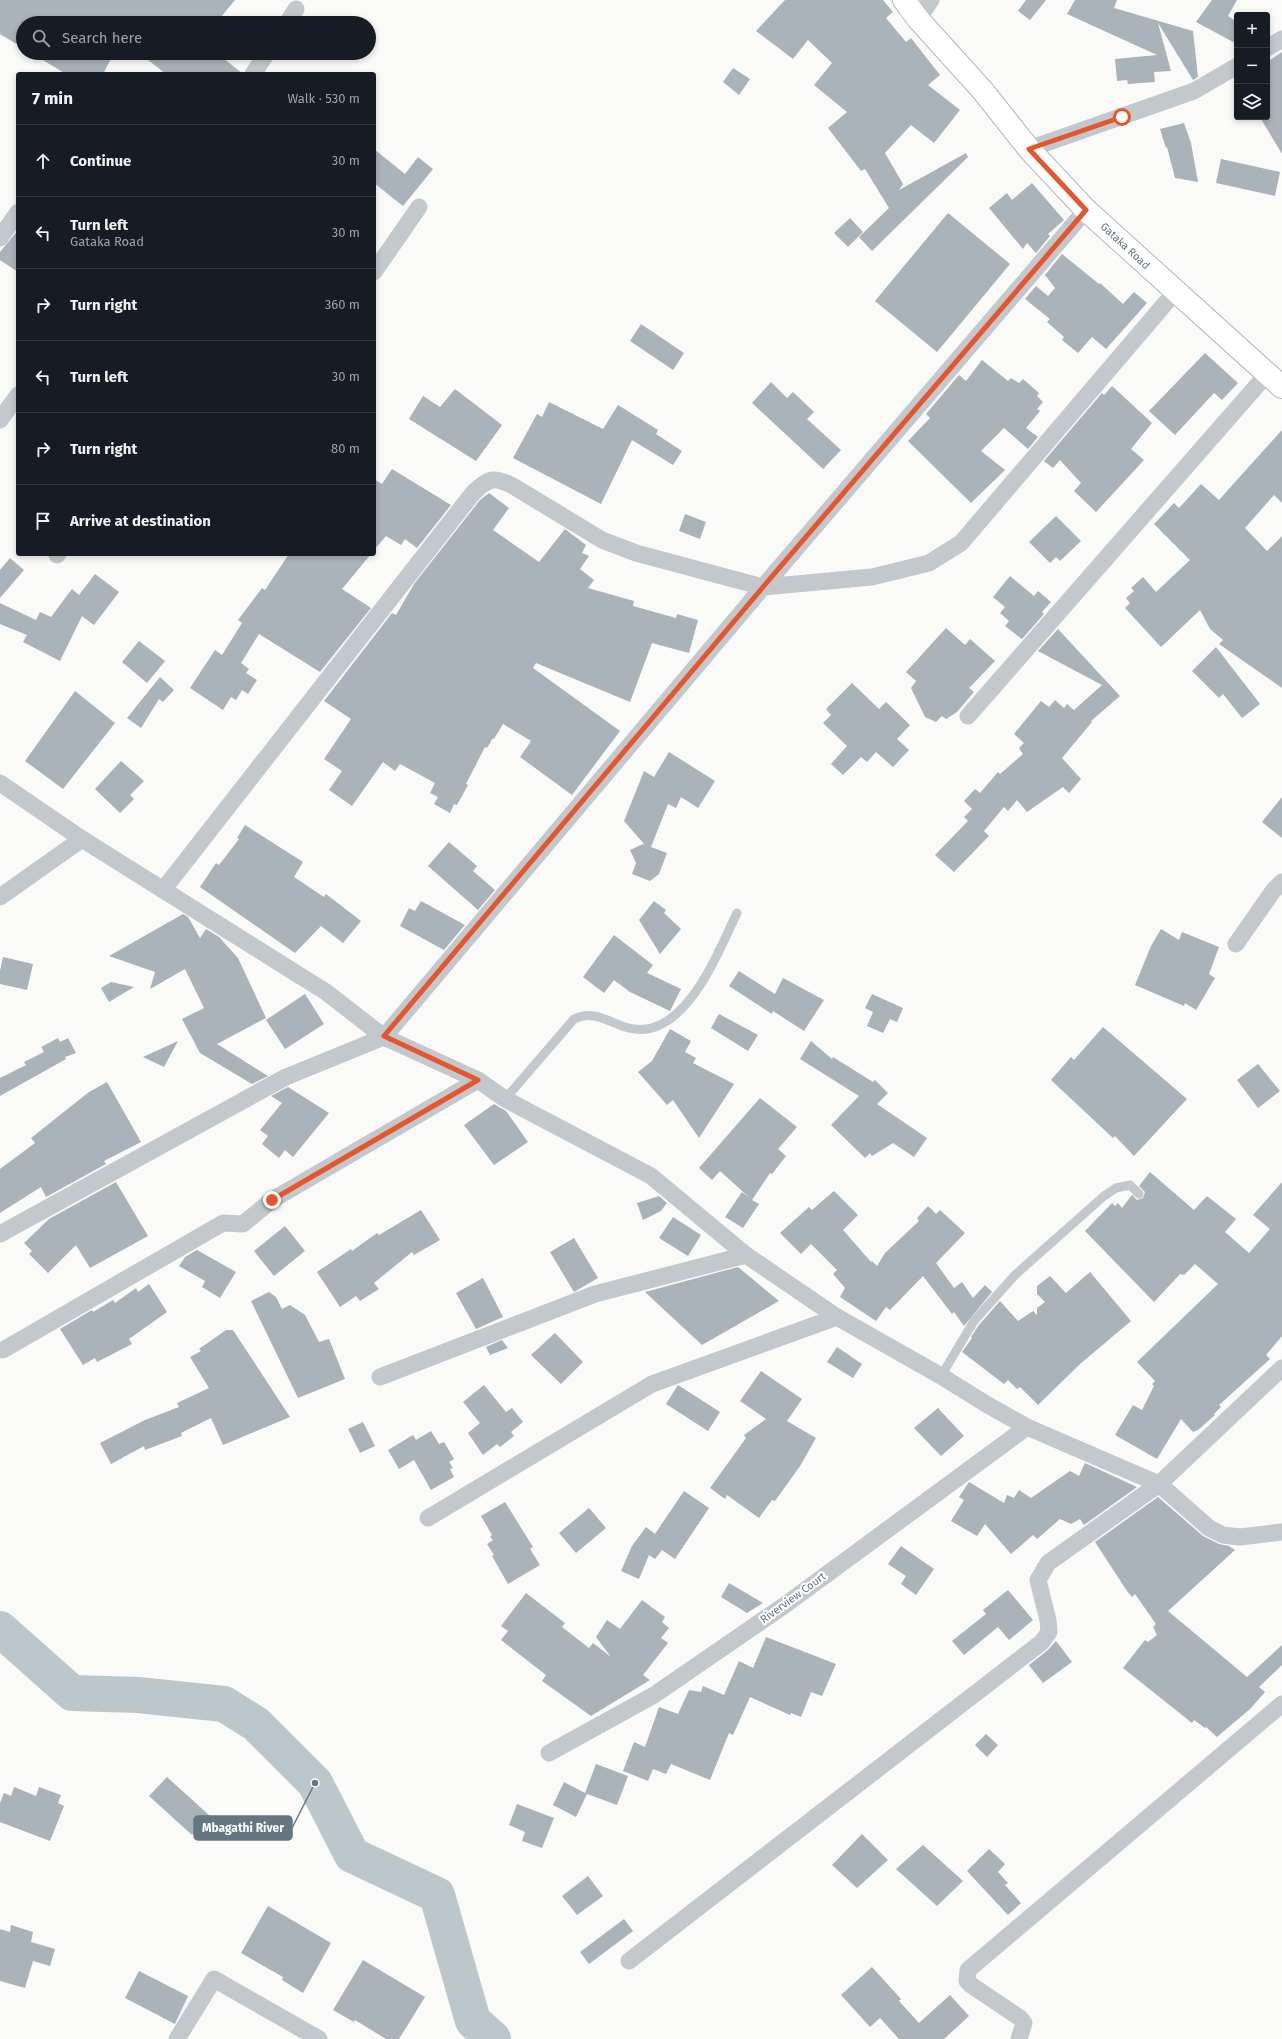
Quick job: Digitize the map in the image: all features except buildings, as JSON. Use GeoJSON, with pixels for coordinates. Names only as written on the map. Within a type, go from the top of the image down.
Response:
{"type":"FeatureCollection","features":[{"type":"Feature","properties":{"kind":"street","name":"Gataka Road"},"geometry":{"type":"LineString","coordinates":[[904,0],[918,19],[983,92],[1029,149],[1086,210],[1175,292],[1275,380]]}},
{"type":"Feature","properties":{"kind":"street"},"geometry":{"type":"LineString","coordinates":[[918,19],[931,0]]}},
{"type":"Feature","properties":{"kind":"street"},"geometry":{"type":"LineString","coordinates":[[1270,46],[1282,40]]}},
{"type":"Feature","properties":{"kind":"street"},"geometry":{"type":"LineString","coordinates":[[255,72],[263,60]]}},
{"type":"Feature","properties":{"kind":"street"},"geometry":{"type":"LineString","coordinates":[[1029,149],[1194,91],[1234,68]]}},
{"type":"Feature","properties":{"kind":"street"},"geometry":{"type":"LineString","coordinates":[[376,269],[419,207]]}},
{"type":"Feature","properties":{"kind":"street"},"geometry":{"type":"LineString","coordinates":[[0,1234],[286,1077],[384,1036],[763,587],[1086,210]]}},
{"type":"Feature","properties":{"kind":"street"},"geometry":{"type":"LineString","coordinates":[[0,238],[16,215]]}},
{"type":"Feature","properties":{"kind":"street"},"geometry":{"type":"LineString","coordinates":[[163,890],[473,493],[486,481],[499,479],[602,540],[636,553],[763,587],[872,577],[929,563],[961,543],[1175,292]]}},
{"type":"Feature","properties":{"kind":"street"},"geometry":{"type":"LineString","coordinates":[[968,716],[1275,380]]}},
{"type":"Feature","properties":{"kind":"street"},"geometry":{"type":"LineString","coordinates":[[0,420],[16,397]]}},
{"type":"Feature","properties":{"kind":"street"},"geometry":{"type":"LineString","coordinates":[[0,783],[82,839],[326,992],[384,1036],[478,1080],[505,1099],[651,1176],[746,1255],[837,1317],[1027,1427],[1159,1484],[1209,1528],[1223,1535],[1240,1537],[1282,1532]]}},
{"type":"Feature","properties":{"kind":"street"},"geometry":{"type":"LineString","coordinates":[[0,896],[82,839]]}},
{"type":"Feature","properties":{"kind":"street"},"geometry":{"type":"LineString","coordinates":[[1236,944],[1273,891],[1282,882]]}},
{"type":"Feature","properties":{"kind":"street"},"geometry":{"type":"LineString","coordinates":[[3,1350],[223,1223],[243,1224],[272,1200],[478,1080]]}},
{"type":"Feature","properties":{"kind":"street"},"geometry":{"type":"LineString","coordinates":[[380,1377],[594,1294],[746,1255]]}},
{"type":"Feature","properties":{"kind":"street"},"geometry":{"type":"LineString","coordinates":[[428,1518],[652,1384],[837,1317]]}},
{"type":"Feature","properties":{"kind":"street"},"geometry":{"type":"LineString","coordinates":[[629,1961],[1042,1642],[1049,1632],[1048,1620],[1038,1580],[1048,1563],[1159,1484],[1282,1368]]}},
{"type":"Feature","properties":{"kind":"street","name":"Riverview Court"},"geometry":{"type":"LineString","coordinates":[[549,1753],[654,1695],[785,1604],[1027,1427]]}},
{"type":"Feature","properties":{"kind":"street"},"geometry":{"type":"LineString","coordinates":[[1020,2039],[1024,2023],[1020,2018],[971,1985],[967,1981],[968,1970],[1282,1704]]}},
{"type":"Feature","properties":{"kind":"street"},"geometry":{"type":"LineString","coordinates":[[177,2039],[214,1979],[319,2039]]}},
{"type":"Feature","properties":{"kind":"lane"},"geometry":{"type":"LineString","coordinates":[[505,1099],[574,1019],[583,1015],[594,1015],[634,1030],[657,1028],[680,1011],[702,984],[737,913]]}},
{"type":"Feature","properties":{"kind":"lane"},"geometry":{"type":"LineString","coordinates":[[941,1376],[956,1348],[974,1321],[1015,1275],[1104,1196],[1116,1188],[1130,1185],[1138,1194]]}},
{"type":"Feature","properties":{"kind":"waterway"},"geometry":{"type":"LineString","coordinates":[[0,1629],[72,1693],[138,1695],[224,1704],[256,1724],[315,1783],[352,1855],[437,1895],[473,2021],[493,2039]]}},
{"type":"Feature","properties":{"kind":"place","name":"Mbagathi River"},"geometry":{"type":"Point","coordinates":[315,1783]}},
{"type":"Feature","properties":{"kind":"route"},"geometry":{"type":"LineString","coordinates":[[272,1200],[478,1080],[384,1036],[763,587],[1086,210],[1029,149],[1122,117]]}}]}
